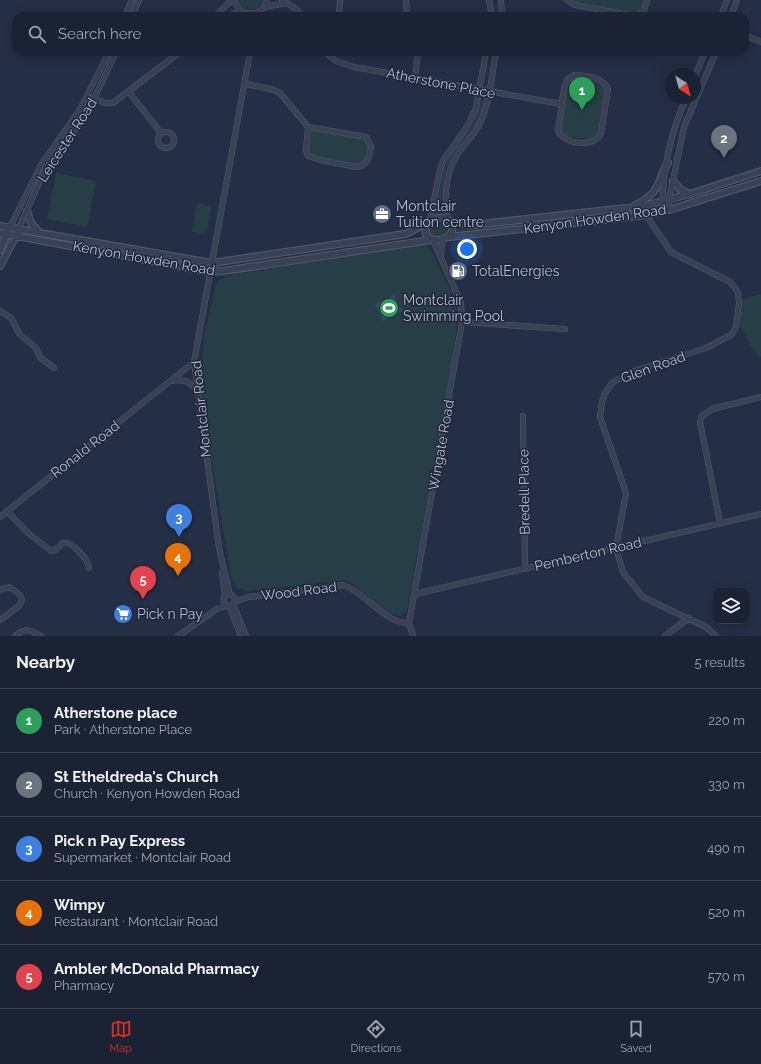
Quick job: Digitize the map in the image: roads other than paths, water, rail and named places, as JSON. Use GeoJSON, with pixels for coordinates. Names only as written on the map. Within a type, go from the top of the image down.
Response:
{"type":"FeatureCollection","features":[{"type":"Feature","properties":{"kind":"street"},"geometry":{"type":"LineString","coordinates":[[127,12],[132,0]]}},
{"type":"Feature","properties":{"kind":"street"},"geometry":{"type":"LineString","coordinates":[[134,12],[139,0]]}},
{"type":"Feature","properties":{"kind":"street"},"geometry":{"type":"LineString","coordinates":[[220,12],[232,0],[242,12]]}},
{"type":"Feature","properties":{"kind":"street"},"geometry":{"type":"LineString","coordinates":[[261,11],[267,0]]}},
{"type":"Feature","properties":{"kind":"street"},"geometry":{"type":"LineString","coordinates":[[282,0],[288,3],[298,12]]}},
{"type":"Feature","properties":{"kind":"street"},"geometry":{"type":"LineString","coordinates":[[339,12],[340,0]]}},
{"type":"Feature","properties":{"kind":"street"},"geometry":{"type":"LineString","coordinates":[[406,0],[407,12]]}},
{"type":"Feature","properties":{"kind":"street"},"geometry":{"type":"LineString","coordinates":[[489,0],[491,12]]}},
{"type":"Feature","properties":{"kind":"street"},"geometry":{"type":"LineString","coordinates":[[501,0],[502,12]]}},
{"type":"Feature","properties":{"kind":"street"},"geometry":{"type":"LineString","coordinates":[[567,0],[575,5],[613,12]]}},
{"type":"Feature","properties":{"kind":"street"},"geometry":{"type":"LineString","coordinates":[[644,12],[647,0]]}},
{"type":"Feature","properties":{"kind":"street"},"geometry":{"type":"LineString","coordinates":[[722,12],[727,0]]}},
{"type":"Feature","properties":{"kind":"street"},"geometry":{"type":"LineString","coordinates":[[733,12],[738,0]]}},
{"type":"Feature","properties":{"kind":"street"},"geometry":{"type":"LineString","coordinates":[[261,11],[288,3]]}},
{"type":"Feature","properties":{"kind":"street"},"geometry":{"type":"LineString","coordinates":[[749,37],[761,42]]}},
{"type":"Feature","properties":{"kind":"street","name":"Leicester Road"},"geometry":{"type":"LineString","coordinates":[[10,227],[41,165],[69,127],[88,96],[107,56]]}},
{"type":"Feature","properties":{"kind":"street","name":"Leicester Road"},"geometry":{"type":"LineString","coordinates":[[19,228],[47,166],[81,121],[94,99],[114,56]]}},
{"type":"Feature","properties":{"kind":"street"},"geometry":{"type":"LineString","coordinates":[[88,96],[109,104],[118,101],[175,56]]}},
{"type":"Feature","properties":{"kind":"street","name":"Montclair Road"},"geometry":{"type":"LineString","coordinates":[[241,636],[229,601],[220,553],[196,389],[194,362],[249,56]]}},
{"type":"Feature","properties":{"kind":"street","name":"Atherstone Place"},"geometry":{"type":"LineString","coordinates":[[331,56],[343,64],[488,92],[561,104]]}},
{"type":"Feature","properties":{"kind":"street"},"geometry":{"type":"LineString","coordinates":[[415,78],[418,56]]}},
{"type":"Feature","properties":{"kind":"street"},"geometry":{"type":"LineString","coordinates":[[485,56],[480,90],[473,116],[443,160],[440,170],[430,219],[425,224],[424,232],[432,240],[442,240],[449,237],[452,231],[445,194],[450,171],[460,150],[480,124],[495,56]]}},
{"type":"Feature","properties":{"kind":"street"},"geometry":{"type":"LineString","coordinates":[[698,68],[703,56]]}},
{"type":"Feature","properties":{"kind":"street"},"geometry":{"type":"LineString","coordinates":[[666,211],[684,127],[714,56]]}},
{"type":"Feature","properties":{"kind":"street"},"geometry":{"type":"LineString","coordinates":[[579,76],[599,79],[604,82],[608,91],[598,139],[589,143],[565,139],[560,136],[557,128],[561,104],[565,83],[570,77],[579,76]]}},
{"type":"Feature","properties":{"kind":"street"},"geometry":{"type":"LineString","coordinates":[[245,84],[271,89],[280,93],[308,127],[362,136],[369,139],[371,146],[366,164],[358,167],[311,158],[307,154],[306,150],[308,127]]}},
{"type":"Feature","properties":{"kind":"street"},"geometry":{"type":"LineString","coordinates":[[129,92],[161,132]]}},
{"type":"Feature","properties":{"kind":"street"},"geometry":{"type":"LineString","coordinates":[[666,211],[662,202],[668,164],[675,125],[684,104]]}},
{"type":"Feature","properties":{"kind":"street"},"geometry":{"type":"LineString","coordinates":[[644,203],[655,190],[663,170],[668,164]]}},
{"type":"Feature","properties":{"kind":"street","name":"Kenyon Howden Road"},"geometry":{"type":"LineString","coordinates":[[449,221],[473,225],[631,208],[644,203],[662,202],[761,171]]}},
{"type":"Feature","properties":{"kind":"street"},"geometry":{"type":"LineString","coordinates":[[673,181],[681,190],[690,194]]}},
{"type":"Feature","properties":{"kind":"street","name":"Kenyon Howden Road"},"geometry":{"type":"LineString","coordinates":[[449,237],[646,215],[666,211],[761,181]]}},
{"type":"Feature","properties":{"kind":"street","name":"Glen Road"},"geometry":{"type":"LineString","coordinates":[[644,203],[646,215],[671,252],[730,282],[738,292],[739,303],[735,330],[731,335],[706,348],[631,372],[612,383],[605,393],[600,417],[626,493],[616,548],[623,572],[642,597],[689,618],[706,627],[716,636]]}},
{"type":"Feature","properties":{"kind":"street"},"geometry":{"type":"LineString","coordinates":[[27,211],[31,223],[39,232]]}},
{"type":"Feature","properties":{"kind":"street"},"geometry":{"type":"LineString","coordinates":[[430,219],[442,218],[449,221]]}},
{"type":"Feature","properties":{"kind":"street","name":"Kenyon Howden Road"},"geometry":{"type":"LineString","coordinates":[[0,226],[19,228],[143,252],[212,263],[337,246],[397,236],[411,232],[425,224]]}},
{"type":"Feature","properties":{"kind":"street"},"geometry":{"type":"LineString","coordinates":[[0,250],[10,227]]}},
{"type":"Feature","properties":{"kind":"street"},"geometry":{"type":"LineString","coordinates":[[0,266],[17,235],[19,228]]}},
{"type":"Feature","properties":{"kind":"street","name":"Kenyon Howden Road"},"geometry":{"type":"LineString","coordinates":[[0,233],[104,251],[210,272],[432,240]]}},
{"type":"Feature","properties":{"kind":"street"},"geometry":{"type":"LineString","coordinates":[[397,236],[398,245]]}},
{"type":"Feature","properties":{"kind":"street","name":"Wingate Road"},"geometry":{"type":"LineString","coordinates":[[413,636],[409,623],[462,322],[461,303],[432,240]]}},
{"type":"Feature","properties":{"kind":"street","name":"Wingate Road"},"geometry":{"type":"LineString","coordinates":[[441,257],[442,240]]}},
{"type":"Feature","properties":{"kind":"street"},"geometry":{"type":"LineString","coordinates":[[104,251],[105,244]]}},
{"type":"Feature","properties":{"kind":"street"},"geometry":{"type":"LineString","coordinates":[[337,246],[339,254]]}},
{"type":"Feature","properties":{"kind":"street"},"geometry":{"type":"LineString","coordinates":[[141,258],[143,252]]}},
{"type":"Feature","properties":{"kind":"street"},"geometry":{"type":"LineString","coordinates":[[0,311],[11,318],[20,335],[35,347],[41,358],[54,368]]}},
{"type":"Feature","properties":{"kind":"street"},"geometry":{"type":"LineString","coordinates":[[462,322],[565,329]]}},
{"type":"Feature","properties":{"kind":"street","name":"Ronald Road"},"geometry":{"type":"LineString","coordinates":[[0,517],[171,382],[194,362]]}},
{"type":"Feature","properties":{"kind":"street"},"geometry":{"type":"LineString","coordinates":[[171,382],[181,380],[188,382],[196,389]]}},
{"type":"Feature","properties":{"kind":"street"},"geometry":{"type":"LineString","coordinates":[[720,524],[700,422],[701,417],[712,409],[761,397]]}},
{"type":"Feature","properties":{"kind":"street","name":"Bredell Place"},"geometry":{"type":"LineString","coordinates":[[523,416],[525,569]]}},
{"type":"Feature","properties":{"kind":"street"},"geometry":{"type":"LineString","coordinates":[[7,511],[51,551],[55,550],[66,541],[84,556],[89,568]]}},
{"type":"Feature","properties":{"kind":"street","name":"Pemberton Road"},"geometry":{"type":"LineString","coordinates":[[415,594],[761,514]]}},
{"type":"Feature","properties":{"kind":"street","name":"Wood Road"},"geometry":{"type":"LineString","coordinates":[[178,636],[229,601],[343,585],[353,590],[400,623],[409,623]]}},
{"type":"Feature","properties":{"kind":"street"},"geometry":{"type":"LineString","coordinates":[[0,590],[10,587],[20,595],[22,600],[19,606],[0,620]]}},
{"type":"Feature","properties":{"kind":"street","name":"Montclair Road"},"geometry":{"type":"LineString","coordinates":[[229,601],[246,636]]}},
{"type":"Feature","properties":{"kind":"street"},"geometry":{"type":"LineString","coordinates":[[665,636],[689,618]]}},
{"type":"Feature","properties":{"kind":"street"},"geometry":{"type":"LineString","coordinates":[[15,636],[28,629],[41,636]]}},
{"type":"Feature","properties":{"kind":"water","name":"Montclair Swimming Pool"},"geometry":{"type":"Polygon","coordinates":[[[394,295],[402,311],[383,321],[375,304],[394,295]]]}},
{"type":"Feature","properties":{"kind":"place","name":"Atherstone place"},"geometry":{"type":"Point","coordinates":[582,110]}},
{"type":"Feature","properties":{"kind":"place","name":"St Etheldreda's Church"},"geometry":{"type":"Point","coordinates":[724,158]}},
{"type":"Feature","properties":{"kind":"place","name":"Montclair Tuition centre"},"geometry":{"type":"Point","coordinates":[382,214]}},
{"type":"Feature","properties":{"kind":"place","name":"TotalEnergies"},"geometry":{"type":"Point","coordinates":[458,271]}},
{"type":"Feature","properties":{"kind":"place","name":"Montclair Swimming Pool"},"geometry":{"type":"Point","coordinates":[389,308]}},
{"type":"Feature","properties":{"kind":"place","name":"Pick n Pay Express"},"geometry":{"type":"Point","coordinates":[179,537]}},
{"type":"Feature","properties":{"kind":"place","name":"Wimpy"},"geometry":{"type":"Point","coordinates":[178,576]}},
{"type":"Feature","properties":{"kind":"place","name":"Ambler McDonald Pharmacy"},"geometry":{"type":"Point","coordinates":[143,599]}},
{"type":"Feature","properties":{"kind":"place","name":"Pick n Pay"},"geometry":{"type":"Point","coordinates":[123,614]}}]}
